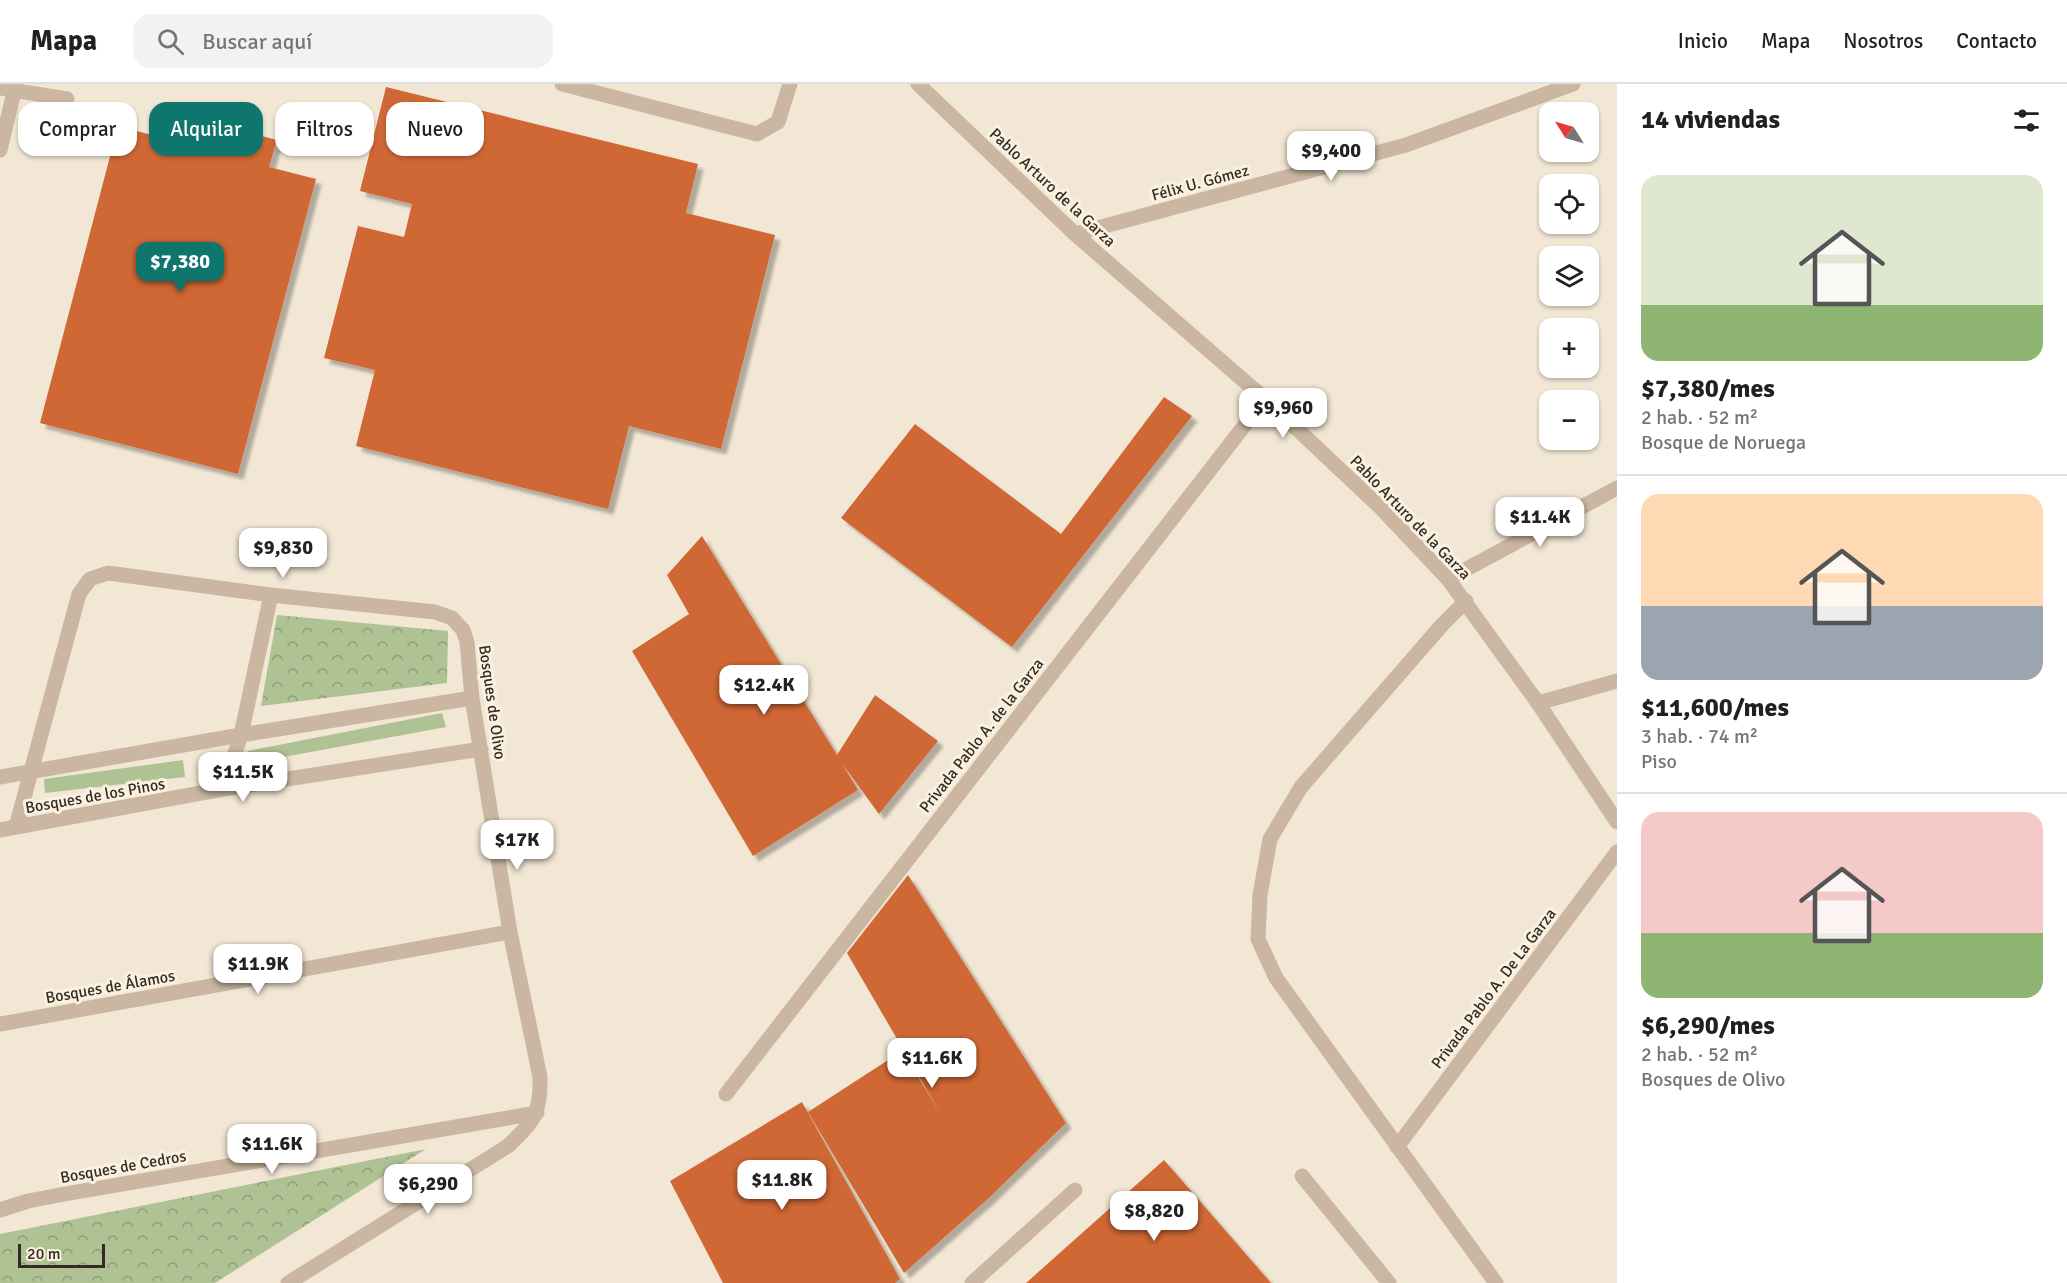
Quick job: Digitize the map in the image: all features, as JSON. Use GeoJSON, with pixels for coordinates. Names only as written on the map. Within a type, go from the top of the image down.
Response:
{"type":"FeatureCollection","features":[{"type":"Feature","properties":{"kind":"street"},"geometry":{"type":"LineString","coordinates":[[562,84],[757,134],[778,122],[790,84]]}},
{"type":"Feature","properties":{"kind":"street","name":"Pablo Arturo de la Garza"},"geometry":{"type":"LineString","coordinates":[[918,84],[1075,234],[1265,399],[1381,508],[1466,601],[1538,703],[1617,822]]}},
{"type":"Feature","properties":{"kind":"street","name":"Félix U. Gómez"},"geometry":{"type":"LineString","coordinates":[[1075,234],[1406,145],[1573,84]]}},
{"type":"Feature","properties":{"kind":"street"},"geometry":{"type":"LineString","coordinates":[[0,150],[10,88],[68,99]]}},
{"type":"Feature","properties":{"kind":"street","name":"Privada Pablo A. de la Garza"},"geometry":{"type":"LineString","coordinates":[[726,1094],[1265,399]]}},
{"type":"Feature","properties":{"kind":"street"},"geometry":{"type":"LineString","coordinates":[[1448,579],[1617,488]]}},
{"type":"Feature","properties":{"kind":"street","name":"Bosques de Olivo"},"geometry":{"type":"LineString","coordinates":[[16,828],[79,594],[90,579],[108,573],[271,595],[435,612],[452,618],[463,630],[467,642],[472,698],[510,932],[540,1077],[541,1097],[537,1113]]}},
{"type":"Feature","properties":{"kind":"street"},"geometry":{"type":"LineString","coordinates":[[223,789],[241,735],[271,595]]}},
{"type":"Feature","properties":{"kind":"street"},"geometry":{"type":"LineString","coordinates":[[1466,601],[1442,625],[1301,787],[1270,839],[1260,895],[1258,939],[1276,978],[1496,1283]]}},
{"type":"Feature","properties":{"kind":"street"},"geometry":{"type":"LineString","coordinates":[[1538,703],[1617,681]]}},
{"type":"Feature","properties":{"kind":"street","name":"Bosques de los Pinos"},"geometry":{"type":"LineString","coordinates":[[0,777],[472,698]]}},
{"type":"Feature","properties":{"kind":"street","name":"Bosques de los Pinos"},"geometry":{"type":"LineString","coordinates":[[0,830],[223,789],[481,750]]}},
{"type":"Feature","properties":{"kind":"street","name":"Privada Pablo A. De La Garza"},"geometry":{"type":"LineString","coordinates":[[1397,1147],[1617,852]]}},
{"type":"Feature","properties":{"kind":"street","name":"Bosques de Álamos"},"geometry":{"type":"LineString","coordinates":[[0,1024],[510,932]]}},
{"type":"Feature","properties":{"kind":"street"},"geometry":{"type":"LineString","coordinates":[[288,1283],[508,1146],[526,1129],[537,1113]]}},
{"type":"Feature","properties":{"kind":"street","name":"Bosques de Cedros"},"geometry":{"type":"LineString","coordinates":[[0,1210],[28,1201],[59,1195],[537,1113]]}},
{"type":"Feature","properties":{"kind":"street"},"geometry":{"type":"LineString","coordinates":[[1302,1176],[1389,1283]]}},
{"type":"Feature","properties":{"kind":"street"},"geometry":{"type":"LineString","coordinates":[[972,1283],[1075,1190]]}},
{"type":"Feature","properties":{"kind":"green space"},"geometry":{"type":"Polygon","coordinates":[[[277,615],[448,631],[447,683],[261,706],[277,615]]]}},
{"type":"Feature","properties":{"kind":"green space"},"geometry":{"type":"Polygon","coordinates":[[[442,713],[446,727],[246,764],[248,751],[442,713]]]}},
{"type":"Feature","properties":{"kind":"green space"},"geometry":{"type":"Polygon","coordinates":[[[183,760],[185,777],[45,793],[44,779],[183,760]]]}},
{"type":"Feature","properties":{"kind":"green space"},"geometry":{"type":"Polygon","coordinates":[[[426,1149],[215,1283],[0,1283],[0,1234],[426,1149]]]}},
{"type":"Feature","properties":{"kind":"building"},"geometry":{"type":"Polygon","coordinates":[[[386,87],[447,102],[386,102],[386,156],[484,156],[484,111],[698,164],[686,213],[775,235],[721,449],[629,426],[608,509],[356,446],[375,370],[324,358],[358,226],[404,237],[412,204],[360,191],[369,156],[374,156],[374,135],[386,87]]]}},
{"type":"Feature","properties":{"kind":"building"},"geometry":{"type":"Polygon","coordinates":[[[137,131],[149,134],[149,156],[263,156],[263,136],[275,139],[269,167],[316,179],[238,474],[40,423],[110,156],[137,156],[137,131]]]}},
{"type":"Feature","properties":{"kind":"building"},"geometry":{"type":"Polygon","coordinates":[[[1164,397],[1192,416],[1012,647],[841,518],[915,424],[1061,534],[1164,397]]]}},
{"type":"Feature","properties":{"kind":"building"},"geometry":{"type":"Polygon","coordinates":[[[702,536],[837,755],[875,695],[938,741],[879,814],[841,762],[858,790],[753,856],[632,651],[689,614],[667,575],[702,536]]]}},
{"type":"Feature","properties":{"kind":"building"},"geometry":{"type":"Polygon","coordinates":[[[908,875],[1066,1123],[990,1197],[904,1273],[808,1112],[902,1051],[942,1116],[847,953],[908,875]]]}},
{"type":"Feature","properties":{"kind":"building"},"geometry":{"type":"Polygon","coordinates":[[[802,1102],[900,1279],[895,1283],[723,1283],[670,1181],[802,1102]]]}},
{"type":"Feature","properties":{"kind":"building"},"geometry":{"type":"Polygon","coordinates":[[[1164,1160],[1271,1283],[1026,1283],[1164,1160]]]}}]}
